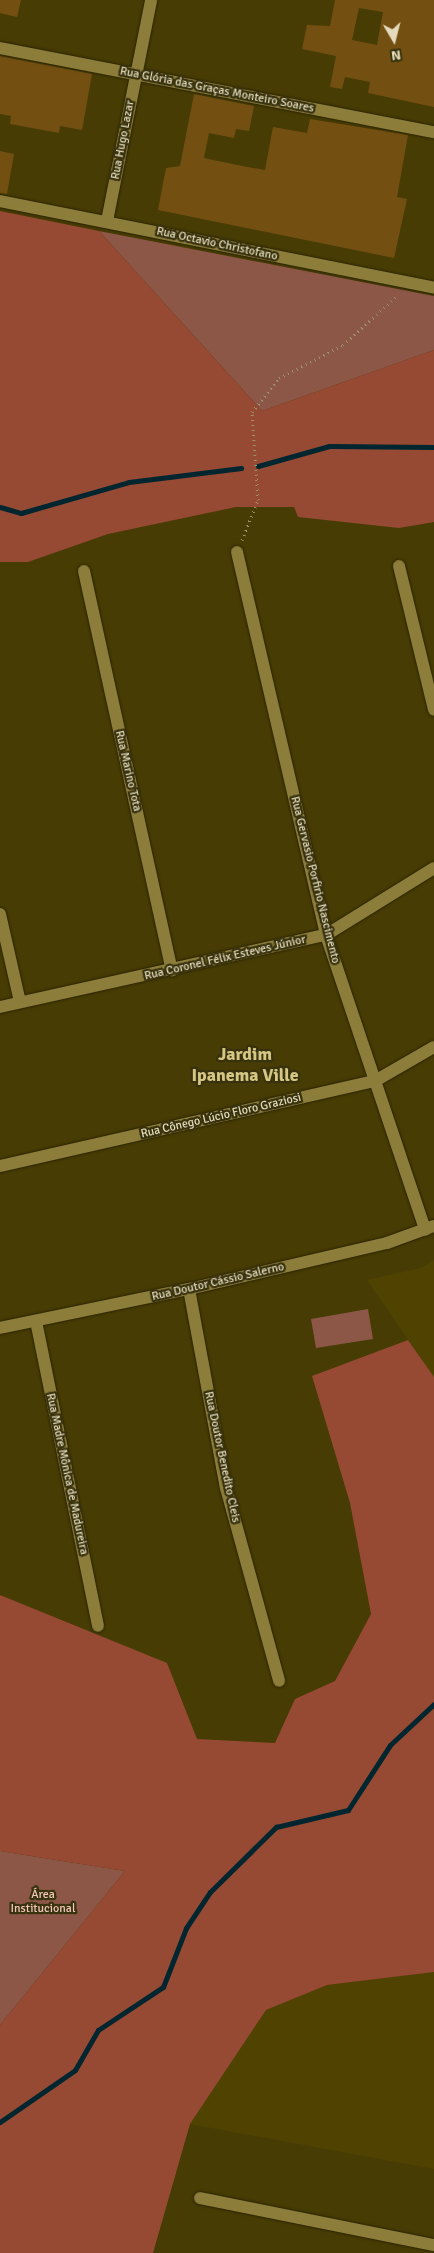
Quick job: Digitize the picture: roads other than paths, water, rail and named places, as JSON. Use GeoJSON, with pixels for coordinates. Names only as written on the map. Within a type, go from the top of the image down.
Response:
{"type":"FeatureCollection","features":[{"type":"Feature","properties":{"kind":"street","name":"Rua Hugo Lazar"},"geometry":{"type":"LineString","coordinates":[[107,221],[151,0]]}},
{"type":"Feature","properties":{"kind":"street","name":"Rua Glória das Graças Monteiro Soares"},"geometry":{"type":"LineString","coordinates":[[0,48],[434,132]]}},
{"type":"Feature","properties":{"kind":"street","name":"Rua Octavio Christofano"},"geometry":{"type":"LineString","coordinates":[[0,201],[434,288]]}},
{"type":"Feature","properties":{"kind":"street","name":"Rua Gervasio Porfirio Nascimento"},"geometry":{"type":"LineString","coordinates":[[237,552],[326,935],[375,1082],[429,1228]]}},
{"type":"Feature","properties":{"kind":"street"},"geometry":{"type":"LineString","coordinates":[[399,566],[434,710]]}},
{"type":"Feature","properties":{"kind":"street","name":"Rua Marino Tota"},"geometry":{"type":"LineString","coordinates":[[84,571],[172,970]]}},
{"type":"Feature","properties":{"kind":"street","name":"Rua Coronel Félix Esteves Júnior"},"geometry":{"type":"LineString","coordinates":[[0,1007],[326,935],[434,868]]}},
{"type":"Feature","properties":{"kind":"street"},"geometry":{"type":"LineString","coordinates":[[0,914],[20,1002]]}},
{"type":"Feature","properties":{"kind":"street","name":"Rua Cônego Lúcio Floro Graziosi"},"geometry":{"type":"LineString","coordinates":[[0,1166],[375,1082],[434,1047]]}},
{"type":"Feature","properties":{"kind":"street","name":"Rua Doutor Cássio Salerno"},"geometry":{"type":"LineString","coordinates":[[0,1328],[190,1289],[429,1228]]}},
{"type":"Feature","properties":{"kind":"street","name":"Rua Doutor Benedito Cleis"},"geometry":{"type":"LineString","coordinates":[[190,1289],[226,1488],[279,1681]]}},
{"type":"Feature","properties":{"kind":"street","name":"Rua Madre Mônica de Madureira"},"geometry":{"type":"LineString","coordinates":[[36,1322],[98,1626]]}},
{"type":"Feature","properties":{"kind":"street"},"geometry":{"type":"LineString","coordinates":[[200,2198],[434,2245]]}},
{"type":"Feature","properties":{"kind":"waterway"},"geometry":{"type":"LineString","coordinates":[[258,466],[329,446],[434,447]]}},
{"type":"Feature","properties":{"kind":"waterway"},"geometry":{"type":"LineString","coordinates":[[0,507],[21,513],[129,482],[241,468]]}},
{"type":"Feature","properties":{"kind":"waterway"},"geometry":{"type":"LineString","coordinates":[[0,2122],[75,2070],[98,2030],[163,1987],[186,1928],[210,1892],[276,1827],[348,1810],[390,1745],[434,1704]]}},
{"type":"Feature","properties":{"kind":"district","name":"Jardim Ipanema Ville"},"geometry":{"type":"Point","coordinates":[245,1065]}},
{"type":"Feature","properties":{"kind":"park label","name":"Área Institucional"},"geometry":{"type":"Point","coordinates":[43,1902]}}]}
